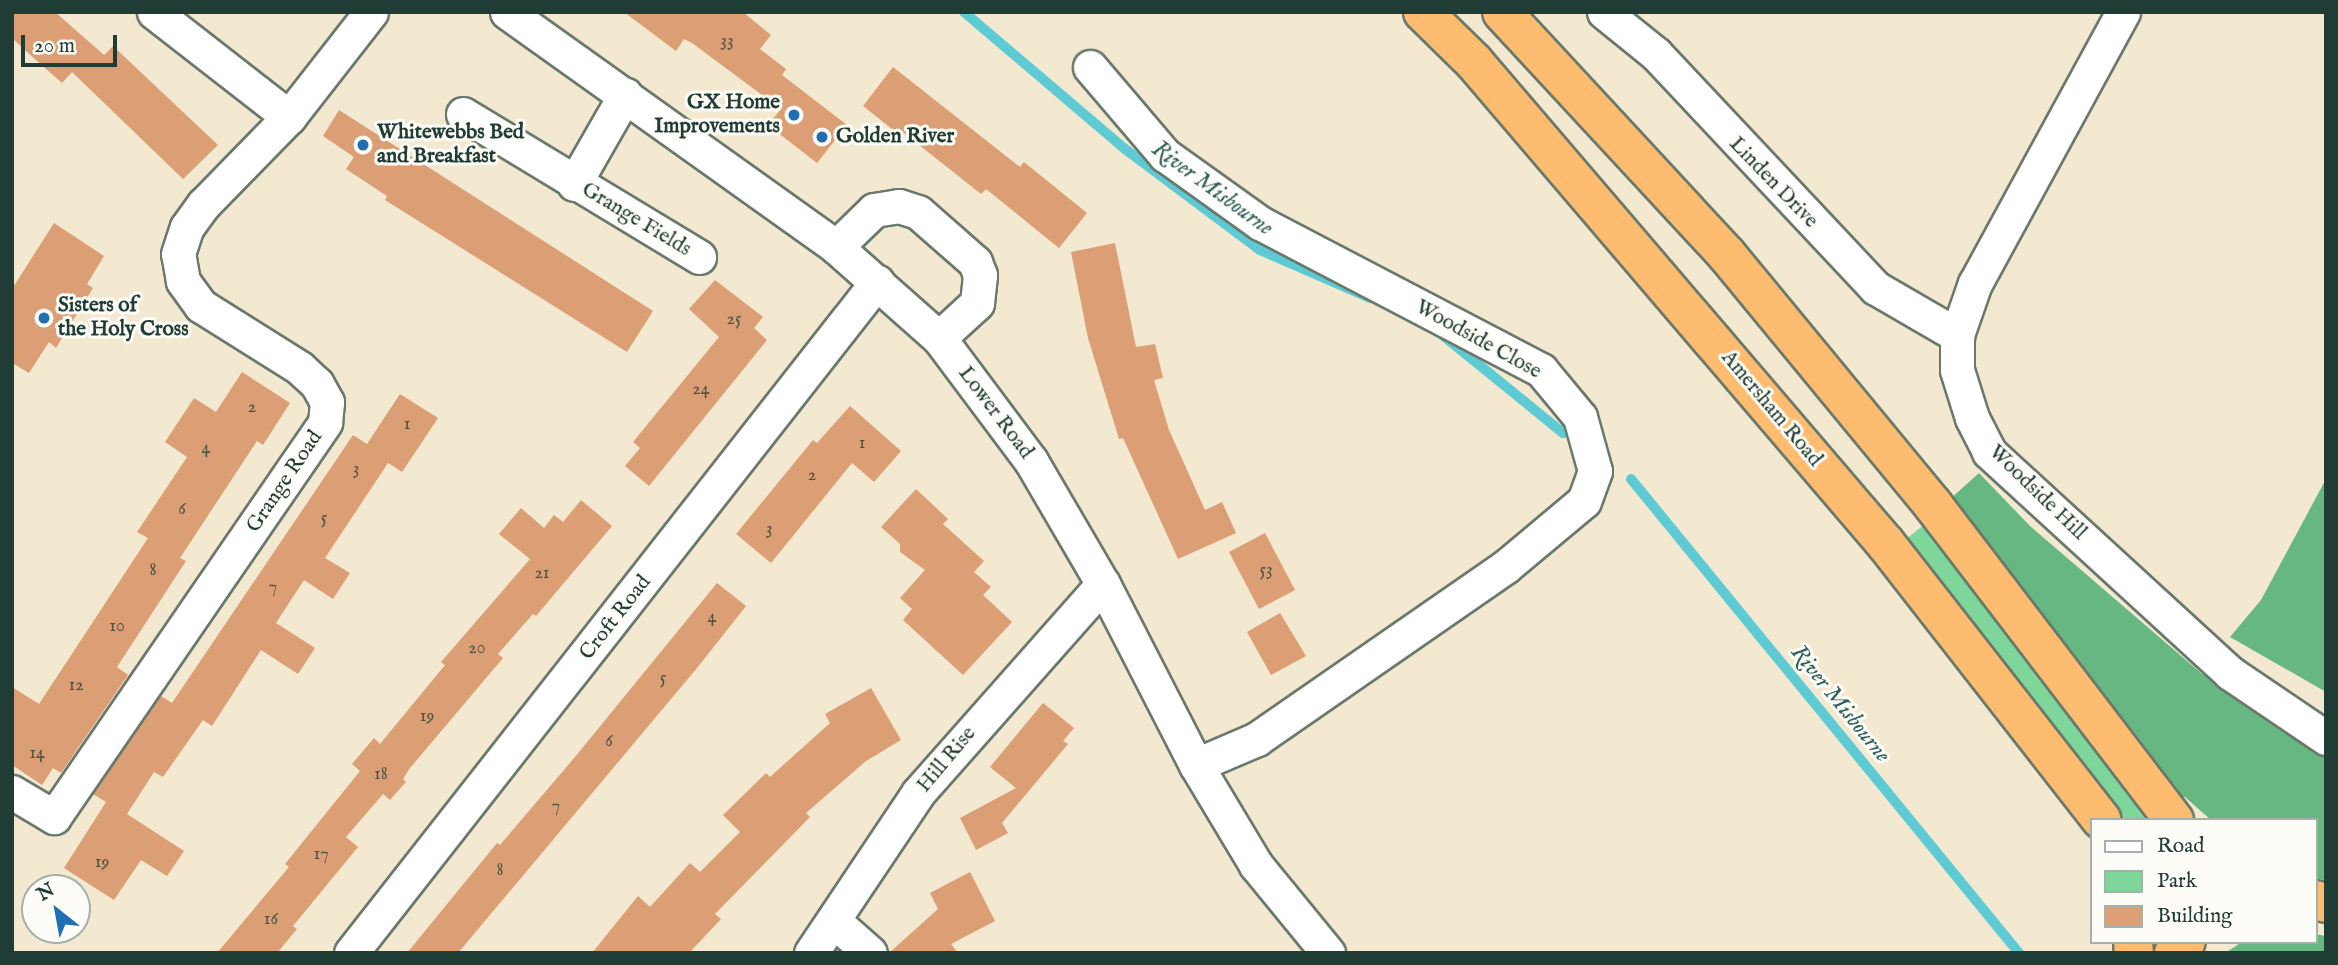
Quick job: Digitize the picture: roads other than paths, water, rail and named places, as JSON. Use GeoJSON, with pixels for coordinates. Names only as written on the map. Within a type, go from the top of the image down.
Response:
{"type":"FeatureCollection","features":[{"type":"Feature","properties":{"kind":"highway","name":"Amersham Road"},"geometry":{"type":"LineString","coordinates":[[1423,12],[1474,62],[1886,544],[2100,818]]}},
{"type":"Feature","properties":{"kind":"highway"},"geometry":{"type":"LineString","coordinates":[[1502,12],[1727,256],[1933,505],[2172,818]]}},
{"type":"Feature","properties":{"kind":"street"},"geometry":{"type":"LineString","coordinates":[[154,12],[289,117]]}},
{"type":"Feature","properties":{"kind":"street","name":"Grange Road"},"geometry":{"type":"LineString","coordinates":[[12,792],[54,817],[325,422],[327,402],[317,384],[300,368],[201,306],[183,281],[178,254],[187,227],[204,204],[289,117],[371,12]]}},
{"type":"Feature","properties":{"kind":"street","name":"Lower Road"},"geometry":{"type":"LineString","coordinates":[[507,12],[836,247],[939,338],[1031,461],[1103,584],[1196,765],[1256,865],[1328,953]]}},
{"type":"Feature","properties":{"kind":"street","name":"Linden Drive"},"geometry":{"type":"LineString","coordinates":[[1604,12],[1656,54],[1764,174],[1876,288],[1958,335]]}},
{"type":"Feature","properties":{"kind":"street","name":"Woodside Hill"},"geometry":{"type":"LineString","coordinates":[[2123,12],[1975,284],[1958,335],[1957,370],[1972,418],[1989,452],[2230,673],[2326,738]]}},
{"type":"Feature","properties":{"kind":"street","name":"Woodside Close"},"geometry":{"type":"LineString","coordinates":[[1090,66],[1166,155],[1260,223],[1541,370],[1580,417],[1595,471],[1584,501],[1494,575],[1258,739],[1196,765]]}},
{"type":"Feature","properties":{"kind":"street","name":"Grange Fields"},"geometry":{"type":"LineString","coordinates":[[574,184],[625,95]]}},
{"type":"Feature","properties":{"kind":"street","name":"Grange Fields"},"geometry":{"type":"LineString","coordinates":[[463,114],[698,257]]}},
{"type":"Feature","properties":{"kind":"street"},"geometry":{"type":"LineString","coordinates":[[836,247],[864,216],[886,206],[900,206],[919,212],[975,262],[980,275],[977,303],[939,338]]}},
{"type":"Feature","properties":{"kind":"street","name":"Croft Road"},"geometry":{"type":"LineString","coordinates":[[351,953],[877,282]]}},
{"type":"Feature","properties":{"kind":"street","name":"Hill Rise"},"geometry":{"type":"LineString","coordinates":[[811,953],[918,793],[1103,584]]}},
{"type":"Feature","properties":{"kind":"street"},"geometry":{"type":"LineString","coordinates":[[834,921],[870,953]]}},
{"type":"Feature","properties":{"kind":"waterway","name":"River Misbourne"},"geometry":{"type":"LineString","coordinates":[[964,12],[1125,149],[1260,250],[1370,298]]}},
{"type":"Feature","properties":{"kind":"waterway","name":"River Misbourne"},"geometry":{"type":"LineString","coordinates":[[1440,333],[1563,433]]}},
{"type":"Feature","properties":{"kind":"waterway","name":"River Misbourne"},"geometry":{"type":"LineString","coordinates":[[1631,479],[2019,953]]}},
{"type":"Feature","properties":{"kind":"place","name":"GX Home Improvements"},"geometry":{"type":"Point","coordinates":[794,115]}},
{"type":"Feature","properties":{"kind":"place","name":"Golden River"},"geometry":{"type":"Point","coordinates":[822,137]}},
{"type":"Feature","properties":{"kind":"place","name":"Whitewebbs Bed and Breakfast"},"geometry":{"type":"Point","coordinates":[363,145]}},
{"type":"Feature","properties":{"kind":"place","name":"Sisters of the Holy Cross"},"geometry":{"type":"Point","coordinates":[44,318]}}]}
